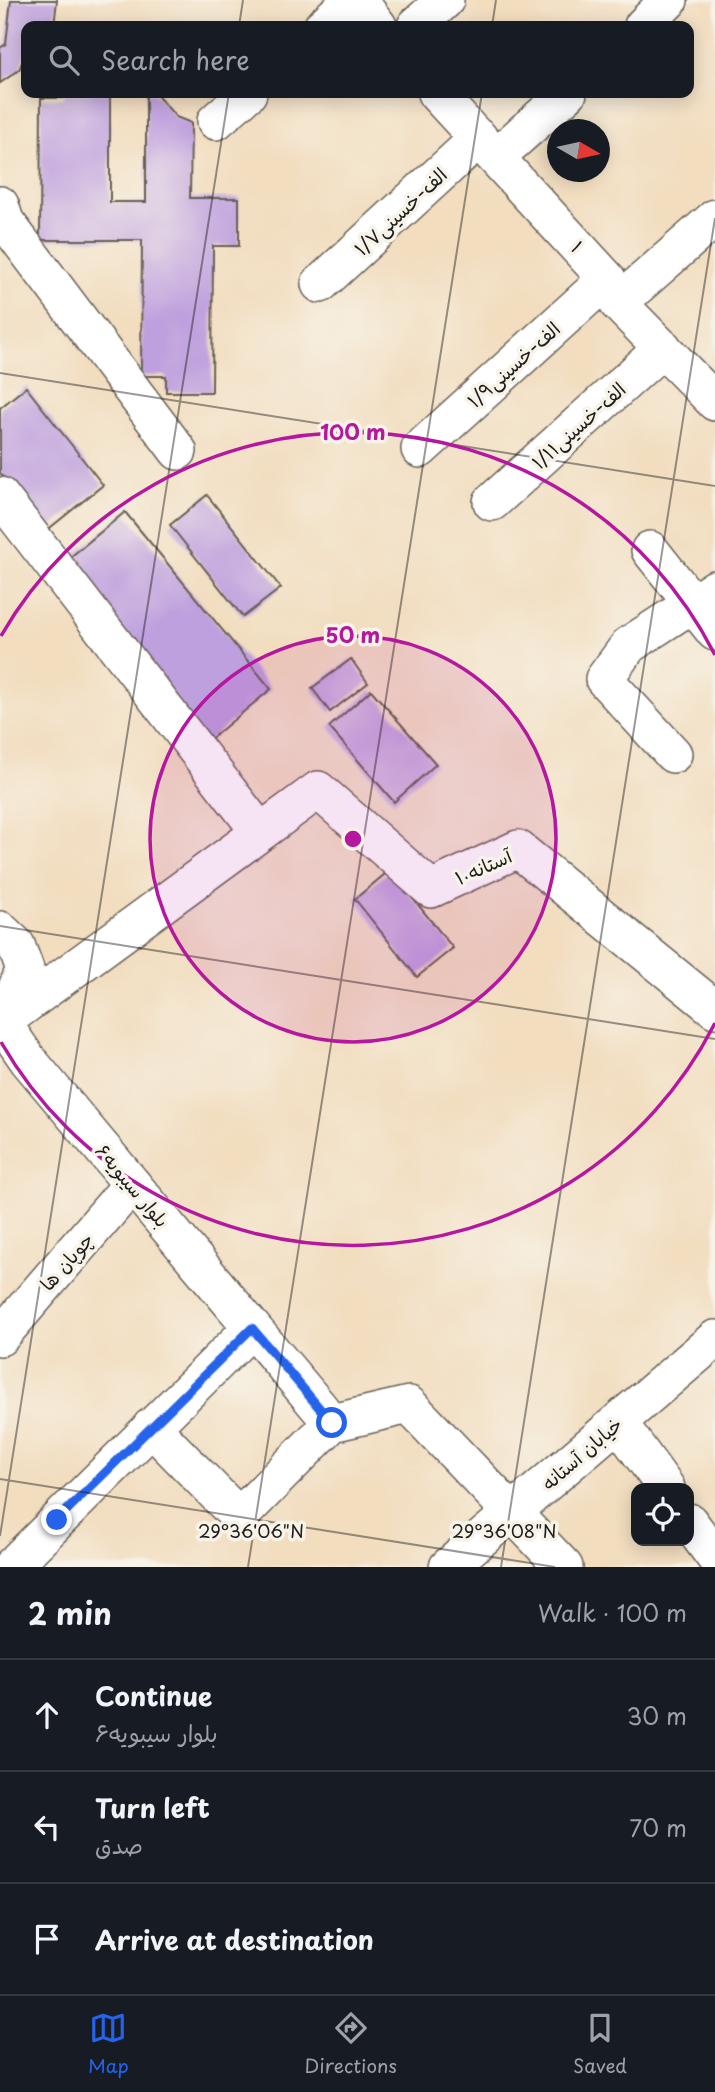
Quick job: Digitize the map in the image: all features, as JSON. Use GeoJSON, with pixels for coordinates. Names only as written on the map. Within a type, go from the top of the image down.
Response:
{"type":"FeatureCollection","features":[{"type":"Feature","properties":{"kind":"street"},"geometry":{"type":"LineString","coordinates":[[329,21],[352,0]]}},
{"type":"Feature","properties":{"kind":"street"},"geometry":{"type":"LineString","coordinates":[[358,0],[374,21]]}},
{"type":"Feature","properties":{"kind":"street"},"geometry":{"type":"LineString","coordinates":[[422,21],[445,0]]}},
{"type":"Feature","properties":{"kind":"street"},"geometry":{"type":"LineString","coordinates":[[648,21],[669,0]]}},
{"type":"Feature","properties":{"kind":"street"},"geometry":{"type":"LineString","coordinates":[[216,121],[242,98]]}},
{"type":"Feature","properties":{"kind":"street","name":"۱"},"geometry":{"type":"LineString","coordinates":[[441,98],[488,147],[663,348],[715,402]]}},
{"type":"Feature","properties":{"kind":"street","name":"الف-خسینی۱/۷"},"geometry":{"type":"LineString","coordinates":[[320,284],[488,147],[561,98]]}},
{"type":"Feature","properties":{"kind":"street"},"geometry":{"type":"LineString","coordinates":[[0,205],[5,221],[178,452]]}},
{"type":"Feature","properties":{"kind":"street","name":"الف-خسینی۱/۹"},"geometry":{"type":"LineString","coordinates":[[420,449],[612,291],[715,218]]}},
{"type":"Feature","properties":{"kind":"street","name":"الف-خسینی۱/۱۱"},"geometry":{"type":"LineString","coordinates":[[492,502],[663,348]]}},
{"type":"Feature","properties":{"kind":"street"},"geometry":{"type":"LineString","coordinates":[[0,496],[260,832],[9,1016]]}},
{"type":"Feature","properties":{"kind":"street"},"geometry":{"type":"LineString","coordinates":[[650,550],[708,609],[629,645],[604,679],[673,754]]}},
{"type":"Feature","properties":{"kind":"street","name":"آستانه۱۰"},"geometry":{"type":"LineString","coordinates":[[260,832],[318,790],[431,889],[518,849],[715,1009]]}},
{"type":"Feature","properties":{"kind":"street"},"geometry":{"type":"LineString","coordinates":[[0,930],[16,945],[25,969],[11,1002],[9,1016]]}},
{"type":"Feature","properties":{"kind":"street","name":"۶بلوار سیبویه"},"geometry":{"type":"LineString","coordinates":[[9,1016],[8,1031],[28,1060],[332,1423]]}},
{"type":"Feature","properties":{"kind":"street","name":"چوپان ها"},"geometry":{"type":"LineString","coordinates":[[0,1338],[132,1184]]}},
{"type":"Feature","properties":{"kind":"street"},"geometry":{"type":"LineString","coordinates":[[11,1567],[252,1328]]}},
{"type":"Feature","properties":{"kind":"street","name":"خیابان آستانه"},"geometry":{"type":"LineString","coordinates":[[448,1567],[715,1339]]}},
{"type":"Feature","properties":{"kind":"street"},"geometry":{"type":"LineString","coordinates":[[151,1427],[239,1517],[332,1423],[409,1405],[565,1567]]}},
{"type":"Feature","properties":{"kind":"street"},"geometry":{"type":"LineString","coordinates":[[618,1422],[662,1483]]}},
{"type":"Feature","properties":{"kind":"street"},"geometry":{"type":"LineString","coordinates":[[694,1529],[715,1557]]}},
{"type":"Feature","properties":{"kind":"building"},"geometry":{"type":"Polygon","coordinates":[[[11,0],[57,0],[55,21],[21,21],[21,65],[19,70],[0,83],[0,48],[6,44],[11,0]]]}},
{"type":"Feature","properties":{"kind":"building"},"geometry":{"type":"Polygon","coordinates":[[[41,98],[110,98],[110,202],[146,202],[146,98],[159,98],[176,117],[191,123],[190,198],[239,198],[239,246],[213,246],[212,392],[166,392],[166,376],[141,376],[142,240],[40,240],[41,98]]]}},
{"type":"Feature","properties":{"kind":"building"},"geometry":{"type":"Polygon","coordinates":[[[26,387],[103,485],[46,531],[0,473],[0,408],[26,387]]]}},
{"type":"Feature","properties":{"kind":"building"},"geometry":{"type":"Polygon","coordinates":[[[207,495],[281,588],[243,617],[170,525],[207,495]]]}},
{"type":"Feature","properties":{"kind":"building"},"geometry":{"type":"Polygon","coordinates":[[[125,512],[271,689],[207,742],[62,564],[125,512]]]}},
{"type":"Feature","properties":{"kind":"building"},"geometry":{"type":"Polygon","coordinates":[[[351,659],[368,683],[330,712],[312,688],[351,659]]]}},
{"type":"Feature","properties":{"kind":"building"},"geometry":{"type":"Polygon","coordinates":[[[371,690],[436,764],[394,802],[329,727],[371,690]]]}},
{"type":"Feature","properties":{"kind":"building"},"geometry":{"type":"Polygon","coordinates":[[[390,870],[453,948],[417,977],[355,899],[390,870]]]}},
{"type":"Feature","properties":{"kind":"route"},"geometry":{"type":"LineString","coordinates":[[57,1520],[252,1328],[332,1423]]}}]}
